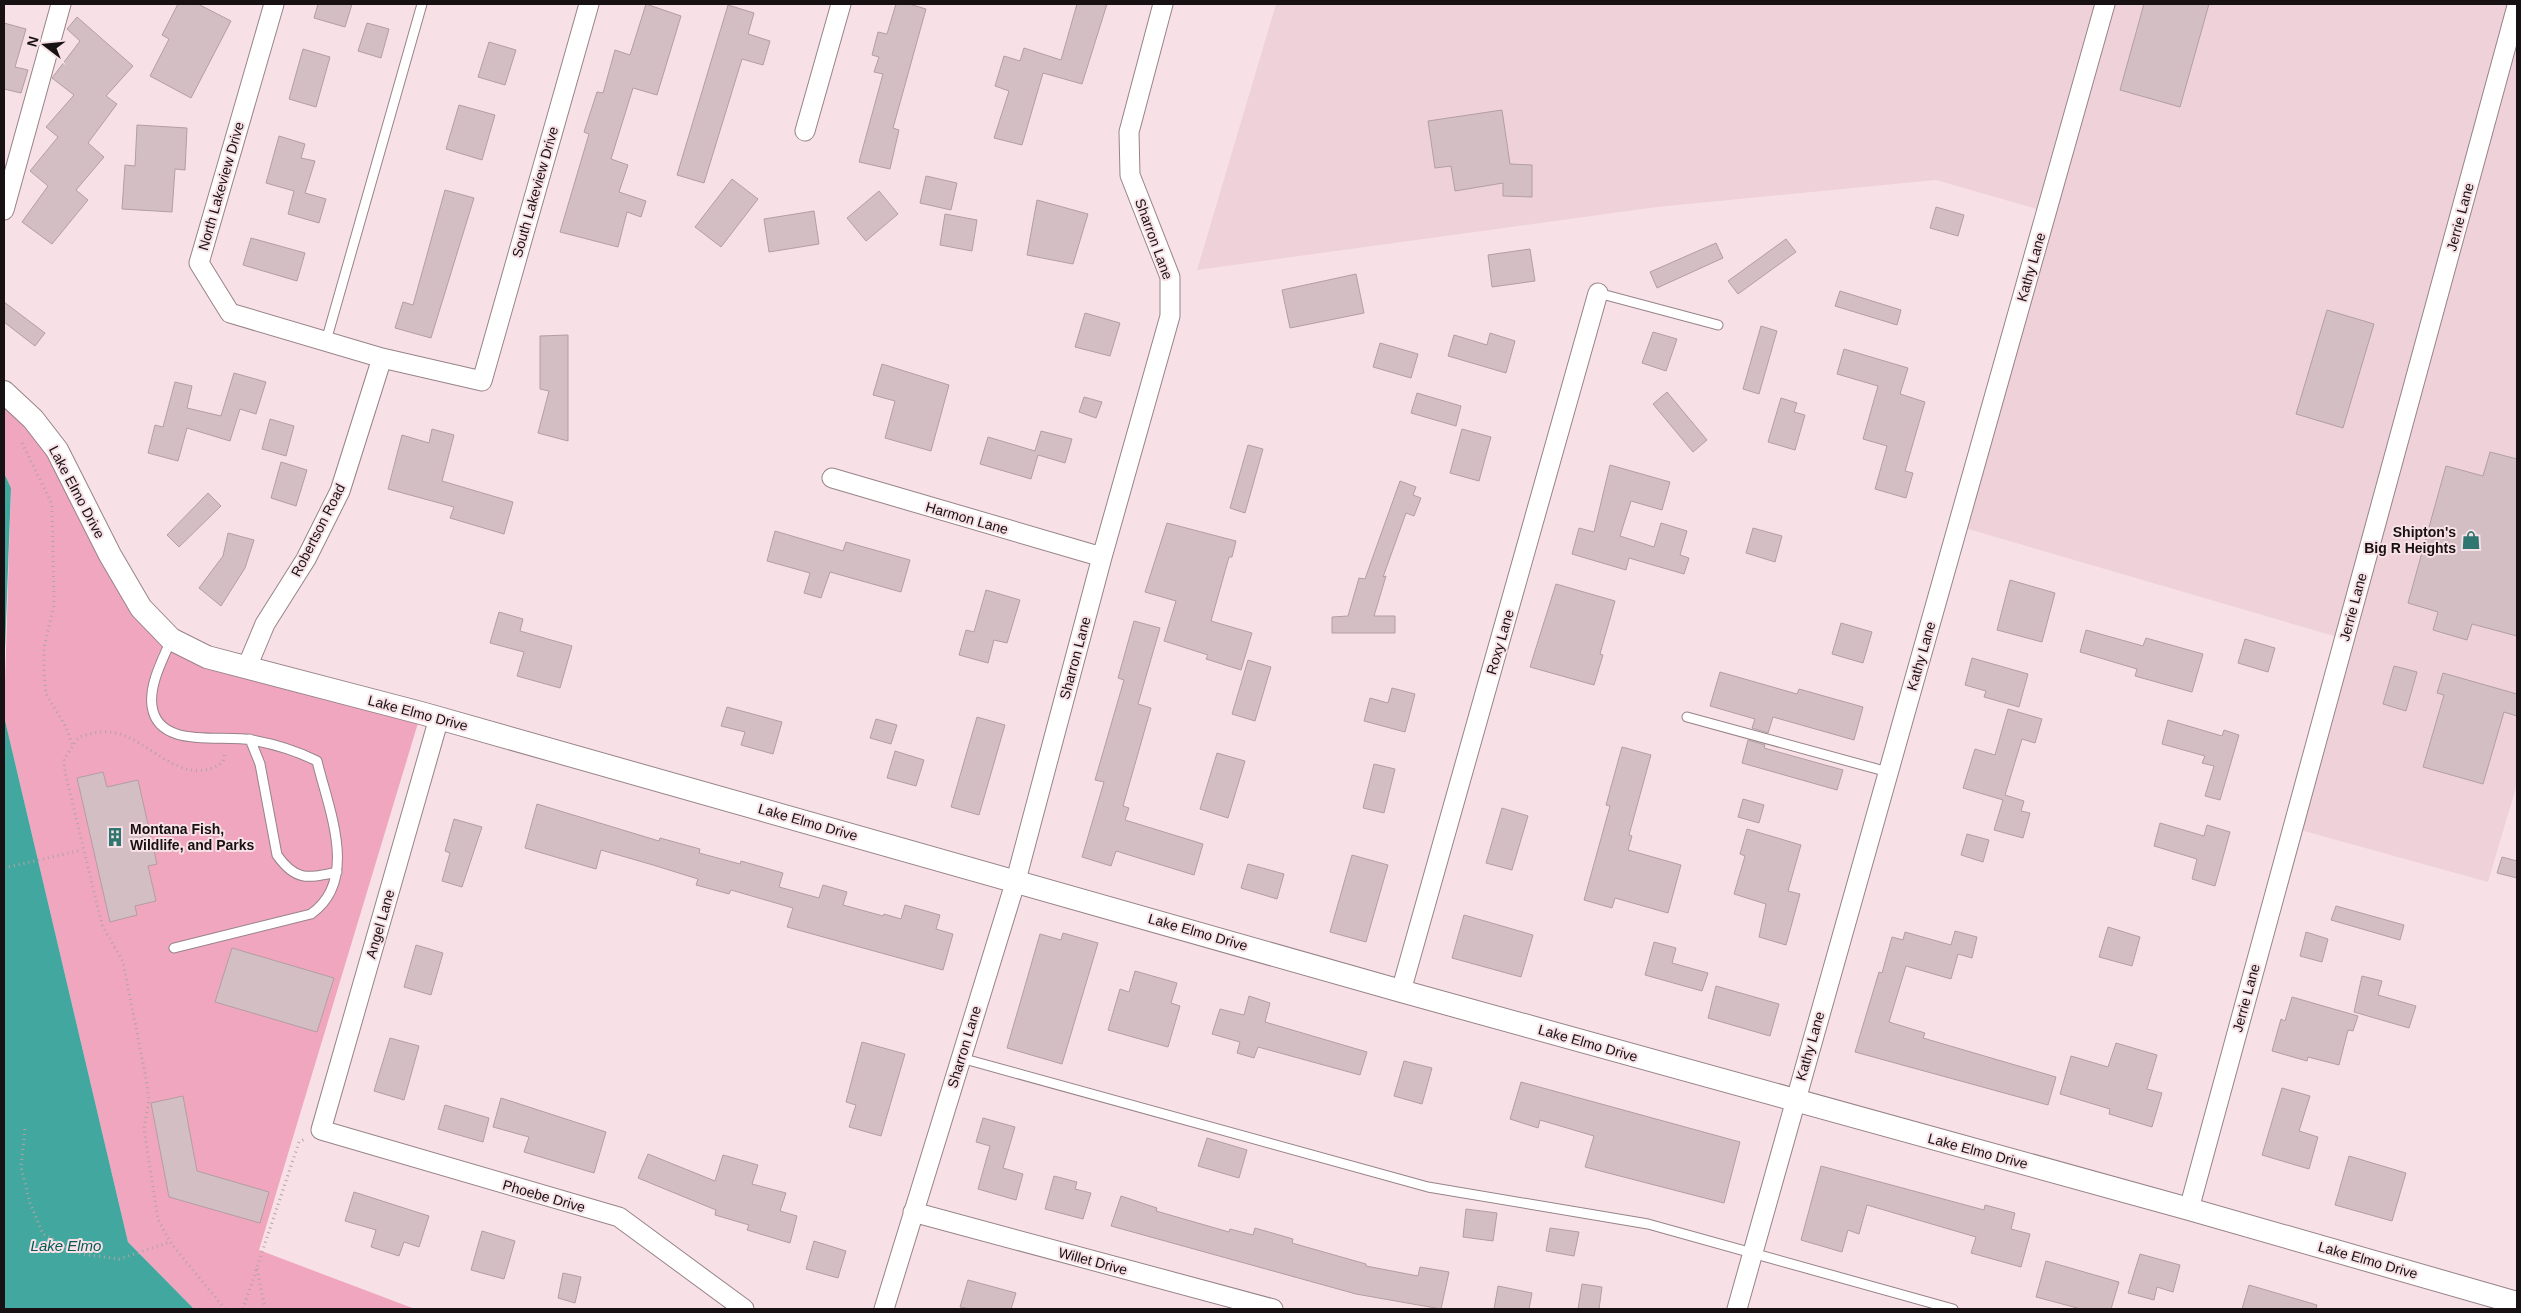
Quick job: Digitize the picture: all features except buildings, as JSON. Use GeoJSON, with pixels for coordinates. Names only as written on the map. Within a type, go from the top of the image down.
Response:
{"type":"FeatureCollection","features":[{"type":"Feature","properties":{"kind":"street"},"geometry":{"type":"LineString","coordinates":[[4,210],[61,4]]}},
{"type":"Feature","properties":{"kind":"street","name":"North Lakeview Drive"},"geometry":{"type":"LineString","coordinates":[[274,4],[199,263],[230,313],[382,358],[482,381]]}},
{"type":"Feature","properties":{"kind":"street","name":"South Lakeview Drive"},"geometry":{"type":"LineString","coordinates":[[482,381],[589,4]]}},
{"type":"Feature","properties":{"kind":"street"},"geometry":{"type":"LineString","coordinates":[[805,131],[841,4]]}},
{"type":"Feature","properties":{"kind":"street","name":"Sharron Lane"},"geometry":{"type":"LineString","coordinates":[[884,1309],[912,1212],[1016,880],[1102,557],[1170,316],[1170,276],[1130,175],[1128,132],[1163,4]]}},
{"type":"Feature","properties":{"kind":"street","name":"Kathy Lane"},"geometry":{"type":"LineString","coordinates":[[1737,1309],[2105,4]]}},
{"type":"Feature","properties":{"kind":"street","name":"Jerrie Lane"},"geometry":{"type":"LineString","coordinates":[[2189,1208],[2517,6]]}},
{"type":"Feature","properties":{"kind":"street","name":"Roxy Lane"},"geometry":{"type":"LineString","coordinates":[[1401,990],[1598,293]]}},
{"type":"Feature","properties":{"kind":"street","name":"Robertson Road"},"geometry":{"type":"LineString","coordinates":[[247,667],[265,624],[306,559],[340,492],[382,358]]}},
{"type":"Feature","properties":{"kind":"street","name":"Lake Elmo Drive"},"geometry":{"type":"LineString","coordinates":[[4,392],[32,420],[57,450],[110,555],[141,608],[171,639],[207,657],[438,718],[1401,990],[2189,1208],[2504,1303]]}},
{"type":"Feature","properties":{"kind":"street","name":"Harmon Lane"},"geometry":{"type":"LineString","coordinates":[[832,478],[1102,557]]}},
{"type":"Feature","properties":{"kind":"street","name":"Angel Lane"},"geometry":{"type":"LineString","coordinates":[[320,1130],[438,718]]}},
{"type":"Feature","properties":{"kind":"street","name":"Phoebe Drive"},"geometry":{"type":"LineString","coordinates":[[320,1130],[619,1217],[744,1309]]}},
{"type":"Feature","properties":{"kind":"street","name":"Willet Drive"},"geometry":{"type":"LineString","coordinates":[[912,1212],[1273,1309]]}},
{"type":"Feature","properties":{"kind":"lane"},"geometry":{"type":"LineString","coordinates":[[326,341],[422,4]]}},
{"type":"Feature","properties":{"kind":"lane"},"geometry":{"type":"LineString","coordinates":[[1598,293],[1718,325]]}},
{"type":"Feature","properties":{"kind":"lane"},"geometry":{"type":"LineString","coordinates":[[171,639],[155,680],[152,704],[156,720],[167,729],[191,738],[250,739],[301,752],[317,761],[337,846],[337,872],[332,893],[322,907],[311,914],[174,948]]}},
{"type":"Feature","properties":{"kind":"lane"},"geometry":{"type":"LineString","coordinates":[[1687,717],[1888,772]]}},
{"type":"Feature","properties":{"kind":"lane"},"geometry":{"type":"LineString","coordinates":[[250,739],[260,764],[277,856],[286,868],[296,875],[312,878],[337,872]]}},
{"type":"Feature","properties":{"kind":"lane"},"geometry":{"type":"LineString","coordinates":[[960,1058],[1428,1188],[1648,1224],[1953,1309]]}},
{"type":"Feature","properties":{"kind":"path"},"geometry":{"type":"LineString","coordinates":[[32,420],[19,437],[52,504],[53,523],[54,605],[44,648],[46,694],[66,727],[72,745]]}},
{"type":"Feature","properties":{"kind":"path"},"geometry":{"type":"LineString","coordinates":[[225,1309],[170,1242],[158,1218],[153,1197],[144,1130],[149,1099],[123,962],[102,925],[82,850],[65,772],[64,759],[79,737],[110,732],[125,736],[179,767],[197,771],[214,769],[223,762],[228,739]]}},
{"type":"Feature","properties":{"kind":"path"},"geometry":{"type":"LineString","coordinates":[[4,868],[82,850]]}},
{"type":"Feature","properties":{"kind":"path"},"geometry":{"type":"LineString","coordinates":[[25,1130],[21,1167],[30,1203],[43,1234],[81,1254],[119,1259],[170,1242]]}},
{"type":"Feature","properties":{"kind":"path"},"geometry":{"type":"LineString","coordinates":[[243,1309],[299,1142],[320,1130]]}},
{"type":"Feature","properties":{"kind":"path"},"geometry":{"type":"LineString","coordinates":[[257,1268],[265,1309]]}},
{"type":"Feature","properties":{"kind":"shaded area"},"geometry":{"type":"Polygon","coordinates":[[[1276,4],[2517,4],[2517,784],[2488,882],[2293,828],[2344,639],[1958,526],[2047,212],[1936,180],[1657,207],[1197,270],[1276,4]]]}},
{"type":"Feature","properties":{"kind":"shaded area"},"geometry":{"type":"Polygon","coordinates":[[[4,408],[33,419],[171,639],[421,713],[259,1250],[415,1309],[194,1309],[128,1242],[4,716],[11,488],[4,473],[4,408]]]}},
{"type":"Feature","properties":{"kind":"water"},"geometry":{"type":"Polygon","coordinates":[[[4,473],[11,488],[4,677],[4,473]]]}},
{"type":"Feature","properties":{"kind":"water","name":"Lake Elmo"},"geometry":{"type":"Polygon","coordinates":[[[4,716],[128,1242],[194,1309],[4,1309],[4,716]]]}},
{"type":"Feature","properties":{"kind":"place","name":"Shipton's Big R Heights"},"geometry":{"type":"Point","coordinates":[2471,540]}},
{"type":"Feature","properties":{"kind":"place","name":"Montana Fish, Wildlife, and Parks"},"geometry":{"type":"Point","coordinates":[115,837]}}]}
